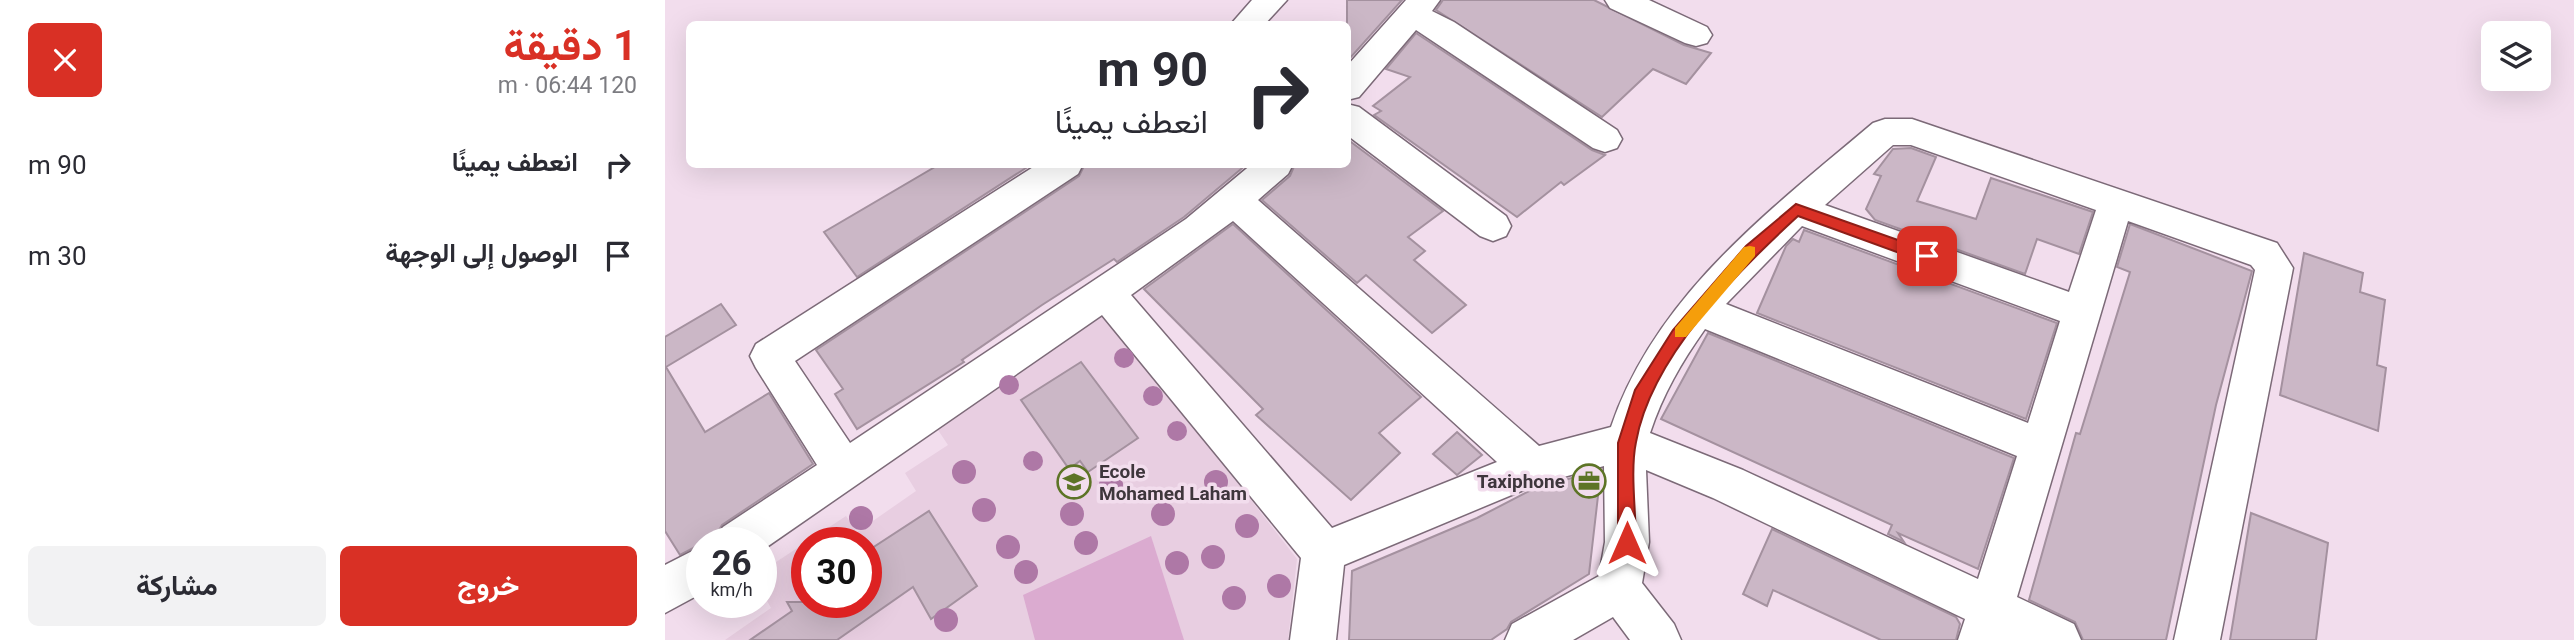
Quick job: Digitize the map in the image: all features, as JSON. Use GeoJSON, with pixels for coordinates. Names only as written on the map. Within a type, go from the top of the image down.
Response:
{"type":"FeatureCollection","features":[{"type":"Feature","properties":{"kind":"street"},"geometry":{"type":"LineString","coordinates":[[1251,21],[1271,0]]}},
{"type":"Feature","properties":{"kind":"street"},"geometry":{"type":"LineString","coordinates":[[1621,0],[1696,35]]}},
{"type":"Feature","properties":{"kind":"street"},"geometry":{"type":"LineString","coordinates":[[1351,83],[1418,7],[1443,30],[1605,139]]}},
{"type":"Feature","properties":{"kind":"street"},"geometry":{"type":"LineString","coordinates":[[1351,119],[1493,226]]}},
{"type":"Feature","properties":{"kind":"street"},"geometry":{"type":"LineString","coordinates":[[1658,640],[1619,589],[1627,543],[1627,443],[1641,396],[1679,335],[1751,250],[1885,132],[1912,132],[2265,254],[2274,268],[2197,640]]}},
{"type":"Feature","properties":{"kind":"street"},"geometry":{"type":"LineString","coordinates":[[845,472],[770,356],[1060,168]]}},
{"type":"Feature","properties":{"kind":"street"},"geometry":{"type":"LineString","coordinates":[[762,527],[1199,229],[1272,168]]}},
{"type":"Feature","properties":{"kind":"street"},"geometry":{"type":"LineString","coordinates":[[1235,201],[1534,467]]}},
{"type":"Feature","properties":{"kind":"street"},"geometry":{"type":"LineString","coordinates":[[1987,625],[2116,202]]}},
{"type":"Feature","properties":{"kind":"street"},"geometry":{"type":"LineString","coordinates":[[1796,209],[2083,313]]}},
{"type":"Feature","properties":{"kind":"street"},"geometry":{"type":"LineString","coordinates":[[1105,291],[1324,552],[1313,640]]}},
{"type":"Feature","properties":{"kind":"street"},"geometry":{"type":"LineString","coordinates":[[1699,310],[2042,447]]}},
{"type":"Feature","properties":{"kind":"street"},"geometry":{"type":"LineString","coordinates":[[1324,552],[1534,467],[1583,451],[1627,443],[1728,484],[1987,625],[2058,640]]}},
{"type":"Feature","properties":{"kind":"street"},"geometry":{"type":"LineString","coordinates":[[665,591],[686,577]]}},
{"type":"Feature","properties":{"kind":"street"},"geometry":{"type":"LineString","coordinates":[[1528,640],[1619,589]]}},
{"type":"Feature","properties":{"kind":"shaded area","name":"Ecole Mohamed Laham"},"geometry":{"type":"Polygon","coordinates":[[[1106,314],[1297,559],[1288,640],[725,640],[757,618],[777,618],[777,561],[791,552],[791,618],[882,618],[882,527],[864,527],[916,491],[905,473],[948,445],[936,427],[1106,314]]]}},
{"type":"Feature","properties":{"kind":"shaded area","name":"Ecole Mohamed Laham"},"geometry":{"type":"Polygon","coordinates":[[[846,516],[854,527],[829,527],[846,516]]]}},
{"type":"Feature","properties":{"kind":"shaded area"},"geometry":{"type":"Polygon","coordinates":[[[1151,536],[1184,640],[1035,640],[1023,595],[1151,536]]]}},
{"type":"Feature","properties":{"kind":"building"},"geometry":{"type":"Polygon","coordinates":[[[1347,0],[1402,0],[1351,57],[1351,21],[1347,21],[1347,0]]]}},
{"type":"Feature","properties":{"kind":"building"},"geometry":{"type":"Polygon","coordinates":[[[1443,0],[1594,0],[1684,45],[1711,53],[1686,84],[1653,69],[1602,117],[1436,10],[1443,0]]]}},
{"type":"Feature","properties":{"kind":"building"},"geometry":{"type":"Polygon","coordinates":[[[1416,33],[1592,150],[1605,155],[1564,185],[1561,182],[1517,217],[1374,115],[1381,111],[1373,106],[1410,77],[1386,69],[1416,33]]]}},
{"type":"Feature","properties":{"kind":"building"},"geometry":{"type":"Polygon","coordinates":[[[1351,142],[1443,211],[1408,237],[1425,251],[1414,260],[1466,305],[1432,333],[1366,275],[1357,283],[1262,200],[1290,176],[1293,168],[1351,168],[1351,142]]]}},
{"type":"Feature","properties":{"kind":"building"},"geometry":{"type":"Polygon","coordinates":[[[1911,148],[1936,157],[1917,201],[1976,219],[1991,178],[2093,212],[2079,254],[2037,239],[2025,274],[1875,220],[1866,209],[1881,176],[1874,174],[1893,149],[1911,148]]]}},
{"type":"Feature","properties":{"kind":"building"},"geometry":{"type":"Polygon","coordinates":[[[933,168],[1026,168],[857,277],[824,232],[933,168]]]}},
{"type":"Feature","properties":{"kind":"building"},"geometry":{"type":"Polygon","coordinates":[[[1083,168],[1242,168],[1184,217],[1117,262],[1114,259],[1042,305],[962,360],[964,362],[857,429],[835,394],[843,389],[816,350],[1079,176],[1083,168]]]}},
{"type":"Feature","properties":{"kind":"building"},"geometry":{"type":"Polygon","coordinates":[[[1233,224],[1421,397],[1379,433],[1400,453],[1351,500],[1256,415],[1263,409],[1144,289],[1233,224]]]}},
{"type":"Feature","properties":{"kind":"building"},"geometry":{"type":"Polygon","coordinates":[[[2130,224],[2252,271],[2216,405],[2166,640],[2083,640],[2075,622],[2029,600],[2076,433],[2080,434],[2130,272],[2117,267],[2130,224]]]}},
{"type":"Feature","properties":{"kind":"building"},"geometry":{"type":"Polygon","coordinates":[[[1804,230],[2057,323],[2026,419],[1757,313],[1786,246],[1793,239],[1799,242],[1804,230]]]}},
{"type":"Feature","properties":{"kind":"building"},"geometry":{"type":"Polygon","coordinates":[[[2304,253],[2363,273],[2360,292],[2385,300],[2377,365],[2386,368],[2378,431],[2280,395],[2304,253]]]}},
{"type":"Feature","properties":{"kind":"building"},"geometry":{"type":"Polygon","coordinates":[[[721,304],[736,325],[666,367],[705,432],[769,393],[813,464],[721,527],[686,527],[686,552],[680,555],[665,531],[665,337],[721,304]]]}},
{"type":"Feature","properties":{"kind":"building"},"geometry":{"type":"Polygon","coordinates":[[[1708,333],[2014,458],[1978,569],[1898,533],[1904,542],[1888,534],[1892,525],[1661,419],[1708,333]]]}},
{"type":"Feature","properties":{"kind":"building"},"geometry":{"type":"Polygon","coordinates":[[[1081,362],[1138,438],[1088,472],[1080,461],[1069,469],[1021,400],[1081,362]]]}},
{"type":"Feature","properties":{"kind":"building"},"geometry":{"type":"Polygon","coordinates":[[[1457,432],[1482,455],[1457,475],[1433,454],[1457,432]]]}},
{"type":"Feature","properties":{"kind":"building"},"geometry":{"type":"Polygon","coordinates":[[[1601,470],[1589,574],[1511,622],[1507,629],[1491,640],[1349,640],[1352,571],[1477,518],[1535,488],[1601,470]]]}},
{"type":"Feature","properties":{"kind":"building"},"geometry":{"type":"Polygon","coordinates":[[[929,511],[977,586],[931,619],[913,587],[882,609],[882,542],[929,511]]]}},
{"type":"Feature","properties":{"kind":"building"},"geometry":{"type":"Polygon","coordinates":[[[2251,513],[2328,543],[2316,640],[2230,640],[2251,513]]]}},
{"type":"Feature","properties":{"kind":"building"},"geometry":{"type":"Polygon","coordinates":[[[1772,529],[1956,617],[1960,624],[1956,640],[1881,640],[1773,590],[1767,606],[1743,594],[1772,529]]]}},
{"type":"Feature","properties":{"kind":"building"},"geometry":{"type":"Polygon","coordinates":[[[791,612],[791,618],[869,618],[837,640],[750,640],[791,612]]]}},
{"type":"Feature","properties":{"kind":"slow traffic"},"geometry":{"type":"LineString","coordinates":[[1681,333],[1750,252]]}},
{"type":"Feature","properties":{"kind":"place","name":"Taxiphone"},"geometry":{"type":"Point","coordinates":[1589,481]}},
{"type":"Feature","properties":{"kind":"place","name":"Ecole Mohamed Laham"},"geometry":{"type":"Point","coordinates":[1074,482]}},
{"type":"Feature","properties":{"kind":"route"},"geometry":{"type":"LineString","coordinates":[[1627,543],[1627,443],[1641,396],[1679,335],[1751,250],[1796,209],[1927,256]]}}]}
